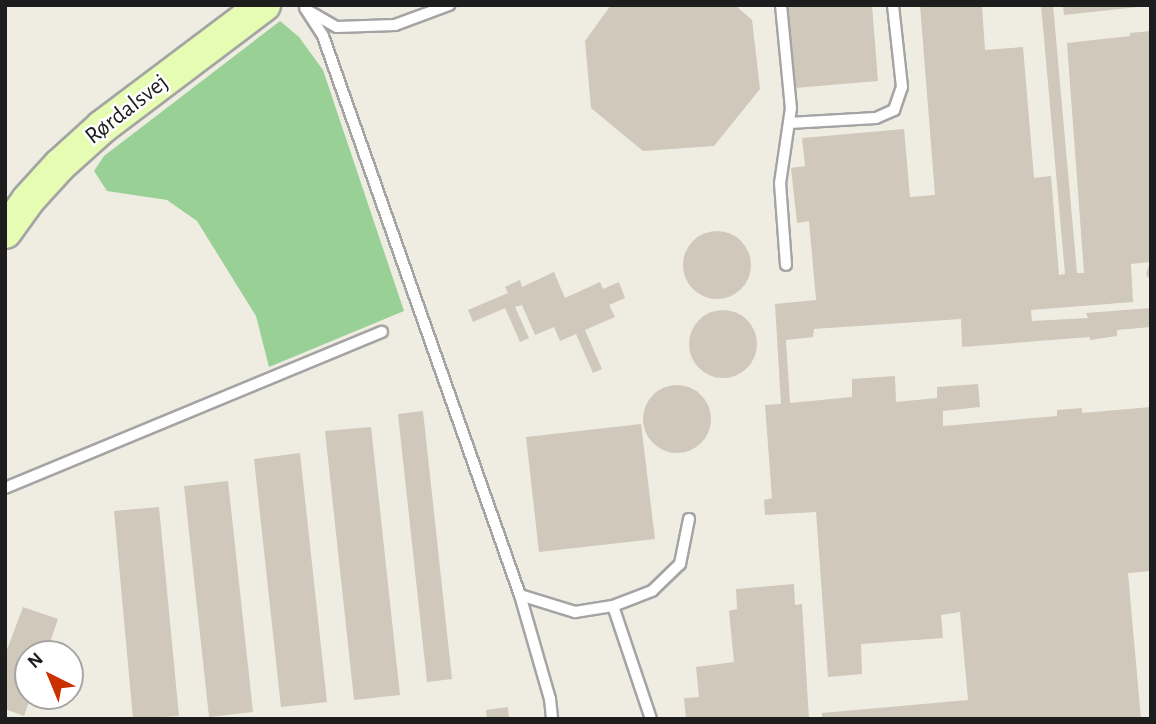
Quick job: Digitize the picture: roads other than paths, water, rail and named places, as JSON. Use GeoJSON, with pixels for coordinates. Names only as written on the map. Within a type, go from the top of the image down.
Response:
{"type":"FeatureCollection","features":[{"type":"Feature","properties":{"kind":"street","name":"Rørdalsvej"},"geometry":{"type":"LineString","coordinates":[[5,232],[28,200],[60,164],[102,127],[264,5]]}},
{"type":"Feature","properties":{"kind":"lane"},"geometry":{"type":"LineString","coordinates":[[302,7],[337,27],[395,25],[449,5]]}},
{"type":"Feature","properties":{"kind":"lane"},"geometry":{"type":"LineString","coordinates":[[781,5],[791,108],[780,183],[786,265]]}},
{"type":"Feature","properties":{"kind":"lane"},"geometry":{"type":"LineString","coordinates":[[789,123],[876,118],[894,110],[902,87],[892,5]]}},
{"type":"Feature","properties":{"kind":"lane"},"geometry":{"type":"LineString","coordinates":[[302,7],[323,36],[520,595],[550,699],[552,719]]}},
{"type":"Feature","properties":{"kind":"lane"},"geometry":{"type":"LineString","coordinates":[[5,488],[382,332]]}},
{"type":"Feature","properties":{"kind":"lane"},"geometry":{"type":"LineString","coordinates":[[520,595],[575,612],[613,607],[652,591],[680,564],[689,519]]}},
{"type":"Feature","properties":{"kind":"lane"},"geometry":{"type":"LineString","coordinates":[[613,607],[651,719]]}}]}
